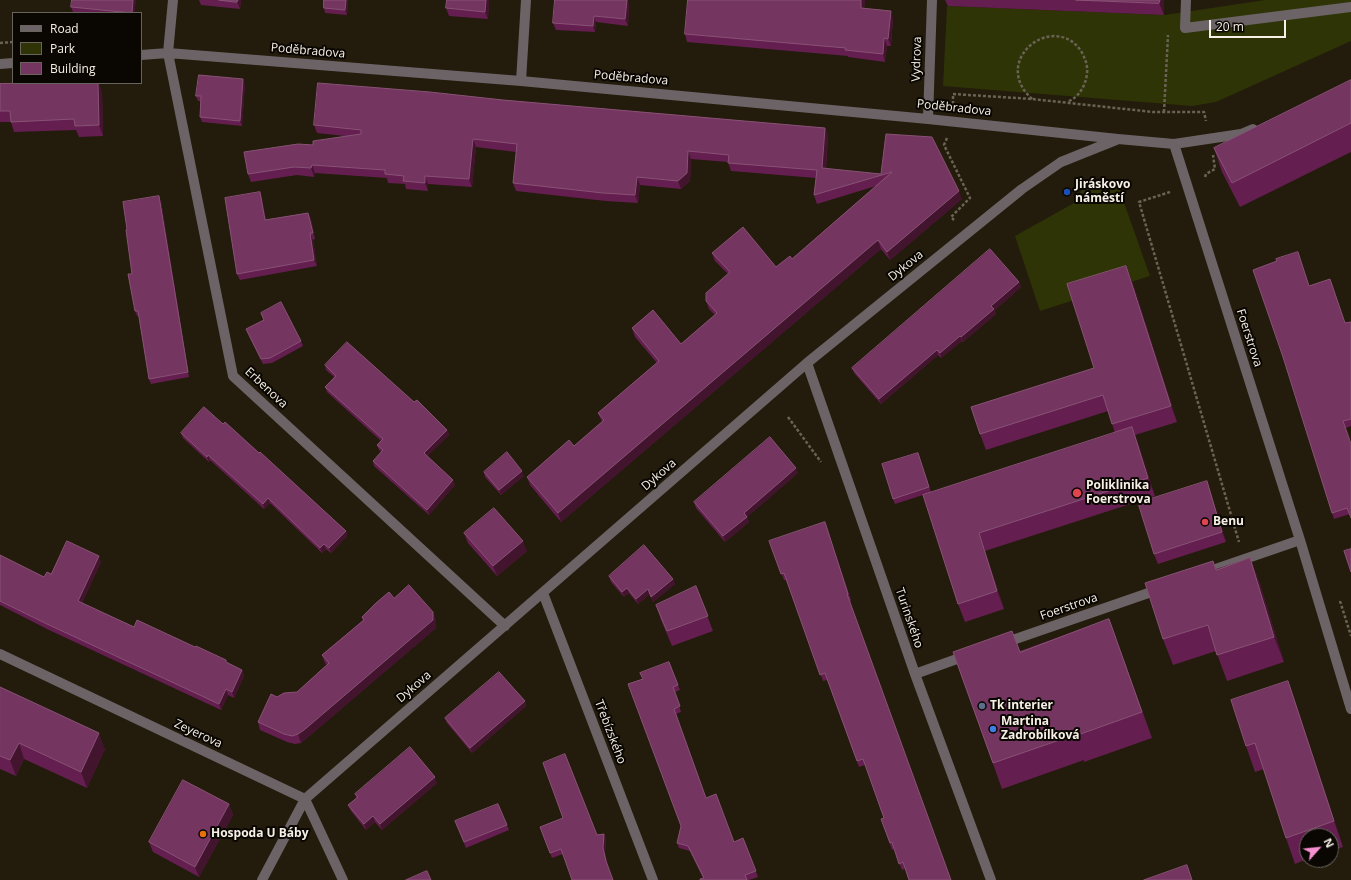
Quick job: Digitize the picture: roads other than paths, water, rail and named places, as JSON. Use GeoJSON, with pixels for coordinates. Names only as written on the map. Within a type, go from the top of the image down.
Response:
{"type":"FeatureCollection","features":[{"type":"Feature","properties":{"kind":"street","name":"Erbenova"},"geometry":{"type":"LineString","coordinates":[[173,0],[168,53],[233,376],[505,626]]}},
{"type":"Feature","properties":{"kind":"street"},"geometry":{"type":"LineString","coordinates":[[521,81],[526,0]]}},
{"type":"Feature","properties":{"kind":"street","name":"Vydrova"},"geometry":{"type":"LineString","coordinates":[[928,119],[932,0]]}},
{"type":"Feature","properties":{"kind":"street"},"geometry":{"type":"LineString","coordinates":[[1186,0],[1185,28],[1351,7]]}},
{"type":"Feature","properties":{"kind":"street","name":"Poděbradova"},"geometry":{"type":"LineString","coordinates":[[142,54],[168,53],[521,81],[928,119],[1118,139]]}},
{"type":"Feature","properties":{"kind":"street"},"geometry":{"type":"LineString","coordinates":[[0,64],[12,63]]}},
{"type":"Feature","properties":{"kind":"street"},"geometry":{"type":"LineString","coordinates":[[1118,139],[1174,144],[1241,134],[1262,124]]}},
{"type":"Feature","properties":{"kind":"street","name":"Dykova"},"geometry":{"type":"LineString","coordinates":[[262,880],[305,799],[807,363],[1022,189],[1061,162],[1118,139]]}},
{"type":"Feature","properties":{"kind":"street","name":"Foerstrova"},"geometry":{"type":"LineString","coordinates":[[1174,144],[1300,540],[1351,709]]}},
{"type":"Feature","properties":{"kind":"street","name":"Turinského"},"geometry":{"type":"LineString","coordinates":[[807,363],[915,674],[991,880]]}},
{"type":"Feature","properties":{"kind":"street"},"geometry":{"type":"LineString","coordinates":[[1194,577],[1300,540]]}},
{"type":"Feature","properties":{"kind":"street","name":"Foerstrova"},"geometry":{"type":"LineString","coordinates":[[997,645],[1173,584]]}},
{"type":"Feature","properties":{"kind":"street","name":"Třebízského"},"geometry":{"type":"LineString","coordinates":[[543,593],[653,880]]}},
{"type":"Feature","properties":{"kind":"street"},"geometry":{"type":"LineString","coordinates":[[915,674],[974,653]]}},
{"type":"Feature","properties":{"kind":"street","name":"Zeyerova"},"geometry":{"type":"LineString","coordinates":[[0,654],[305,799]]}},
{"type":"Feature","properties":{"kind":"street"},"geometry":{"type":"LineString","coordinates":[[305,799],[343,880]]}},
{"type":"Feature","properties":{"kind":"place","name":"Jiráskovo náměstí"},"geometry":{"type":"Point","coordinates":[1067,192]}},
{"type":"Feature","properties":{"kind":"place","name":"Poliklinika Foerstrova"},"geometry":{"type":"Point","coordinates":[1077,493]}},
{"type":"Feature","properties":{"kind":"place","name":"Benu"},"geometry":{"type":"Point","coordinates":[1205,522]}},
{"type":"Feature","properties":{"kind":"place","name":"Tk interier"},"geometry":{"type":"Point","coordinates":[982,706]}},
{"type":"Feature","properties":{"kind":"place","name":"Martina Zadrobílková"},"geometry":{"type":"Point","coordinates":[993,729]}},
{"type":"Feature","properties":{"kind":"place","name":"Hospoda U Báby"},"geometry":{"type":"Point","coordinates":[203,834]}}]}
